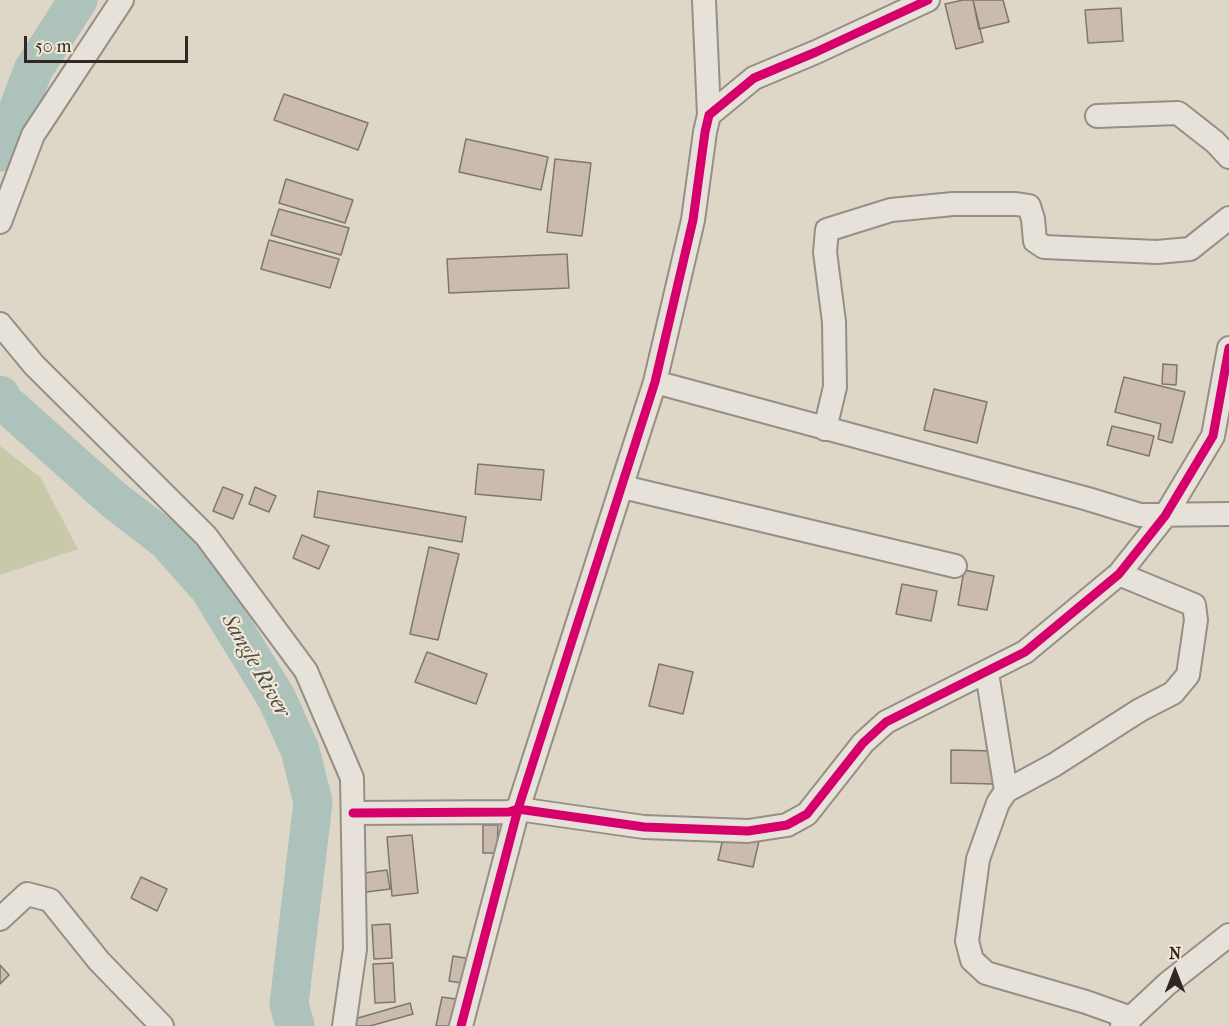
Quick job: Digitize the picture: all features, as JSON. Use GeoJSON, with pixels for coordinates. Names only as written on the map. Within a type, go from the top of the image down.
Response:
{"type":"FeatureCollection","features":[{"type":"Feature","properties":{"kind":"street"},"geometry":{"type":"LineString","coordinates":[[0,222],[33,135],[122,0]]}},
{"type":"Feature","properties":{"kind":"street"},"geometry":{"type":"LineString","coordinates":[[461,1026],[518,809],[656,382],[693,220],[709,115],[704,0]]}},
{"type":"Feature","properties":{"kind":"street"},"geometry":{"type":"LineString","coordinates":[[709,115],[754,78],[928,0]]}},
{"type":"Feature","properties":{"kind":"street"},"geometry":{"type":"LineString","coordinates":[[1097,116],[1178,113],[1215,142],[1229,157]]}},
{"type":"Feature","properties":{"kind":"street"},"geometry":{"type":"LineString","coordinates":[[825,429],[834,387],[834,322],[825,252],[827,230],[891,210],[953,204],[1017,204],[1029,206],[1035,241],[1044,247],[1156,252],[1190,249],[1229,218]]}},
{"type":"Feature","properties":{"kind":"street"},"geometry":{"type":"LineString","coordinates":[[0,324],[34,365],[206,536],[306,670],[352,778],[355,949],[344,1026]]}},
{"type":"Feature","properties":{"kind":"street"},"geometry":{"type":"LineString","coordinates":[[353,813],[509,812],[518,809],[645,827],[748,831],[788,825],[807,814],[864,743],[886,722],[1025,652],[1119,574],[1165,516],[1213,436],[1229,350]]}},
{"type":"Feature","properties":{"kind":"street"},"geometry":{"type":"LineString","coordinates":[[656,382],[1140,515],[1229,514]]}},
{"type":"Feature","properties":{"kind":"street"},"geometry":{"type":"LineString","coordinates":[[623,487],[955,566]]}},
{"type":"Feature","properties":{"kind":"street"},"geometry":{"type":"LineString","coordinates":[[1119,574],[1194,605],[1196,620],[1188,675],[1173,693],[1140,710],[1053,765],[1006,791],[998,803],[978,859],[967,941],[972,960],[986,973],[1086,1002],[1127,1022],[1167,984],[1229,935]]}},
{"type":"Feature","properties":{"kind":"street"},"geometry":{"type":"LineString","coordinates":[[987,673],[1006,791]]}},
{"type":"Feature","properties":{"kind":"street"},"geometry":{"type":"LineString","coordinates":[[0,919],[27,894],[50,900],[99,961],[162,1026]]}},
{"type":"Feature","properties":{"kind":"green space"},"geometry":{"type":"Polygon","coordinates":[[[0,446],[40,477],[78,549],[0,575],[0,446]]]}},
{"type":"Feature","properties":{"kind":"building"},"geometry":{"type":"Polygon","coordinates":[[[973,0],[983,42],[956,49],[945,4],[973,0]]]}},
{"type":"Feature","properties":{"kind":"building"},"geometry":{"type":"Polygon","coordinates":[[[973,0],[1003,0],[1009,22],[979,29],[973,0]]]}},
{"type":"Feature","properties":{"kind":"building"},"geometry":{"type":"Polygon","coordinates":[[[1121,8],[1123,41],[1088,43],[1085,10],[1121,8]]]}},
{"type":"Feature","properties":{"kind":"building"},"geometry":{"type":"Polygon","coordinates":[[[284,94],[368,123],[358,150],[274,120],[284,94]]]}},
{"type":"Feature","properties":{"kind":"building"},"geometry":{"type":"Polygon","coordinates":[[[466,139],[548,157],[541,190],[459,172],[466,139]]]}},
{"type":"Feature","properties":{"kind":"building"},"geometry":{"type":"Polygon","coordinates":[[[555,159],[591,163],[582,236],[547,232],[555,159]]]}},
{"type":"Feature","properties":{"kind":"building"},"geometry":{"type":"Polygon","coordinates":[[[286,179],[353,200],[345,223],[279,203],[286,179]]]}},
{"type":"Feature","properties":{"kind":"building"},"geometry":{"type":"Polygon","coordinates":[[[279,209],[349,228],[341,255],[271,235],[279,209]]]}},
{"type":"Feature","properties":{"kind":"building"},"geometry":{"type":"Polygon","coordinates":[[[269,240],[339,259],[330,288],[261,269],[269,240]]]}},
{"type":"Feature","properties":{"kind":"building"},"geometry":{"type":"Polygon","coordinates":[[[567,254],[569,288],[449,293],[447,259],[567,254]]]}},
{"type":"Feature","properties":{"kind":"building"},"geometry":{"type":"Polygon","coordinates":[[[1163,364],[1177,365],[1176,385],[1162,384],[1163,364]]]}},
{"type":"Feature","properties":{"kind":"building"},"geometry":{"type":"Polygon","coordinates":[[[1124,377],[1185,392],[1172,443],[1158,439],[1161,424],[1115,412],[1124,377]]]}},
{"type":"Feature","properties":{"kind":"building"},"geometry":{"type":"Polygon","coordinates":[[[934,389],[987,402],[977,443],[924,430],[934,389]]]}},
{"type":"Feature","properties":{"kind":"building"},"geometry":{"type":"Polygon","coordinates":[[[1112,426],[1154,436],[1149,456],[1107,445],[1112,426]]]}},
{"type":"Feature","properties":{"kind":"building"},"geometry":{"type":"Polygon","coordinates":[[[478,464],[544,470],[541,500],[475,494],[478,464]]]}},
{"type":"Feature","properties":{"kind":"building"},"geometry":{"type":"Polygon","coordinates":[[[223,487],[243,495],[233,519],[213,511],[223,487]]]}},
{"type":"Feature","properties":{"kind":"building"},"geometry":{"type":"Polygon","coordinates":[[[255,487],[276,496],[269,512],[249,504],[255,487]]]}},
{"type":"Feature","properties":{"kind":"building"},"geometry":{"type":"Polygon","coordinates":[[[318,491],[466,517],[462,542],[314,517],[318,491]]]}},
{"type":"Feature","properties":{"kind":"building"},"geometry":{"type":"Polygon","coordinates":[[[302,535],[329,546],[319,569],[293,558],[302,535]]]}},
{"type":"Feature","properties":{"kind":"building"},"geometry":{"type":"Polygon","coordinates":[[[429,547],[459,554],[438,640],[410,634],[429,547]]]}},
{"type":"Feature","properties":{"kind":"building"},"geometry":{"type":"Polygon","coordinates":[[[964,570],[994,576],[987,610],[958,605],[964,570]]]}},
{"type":"Feature","properties":{"kind":"building"},"geometry":{"type":"Polygon","coordinates":[[[902,584],[937,591],[931,621],[896,614],[902,584]]]}},
{"type":"Feature","properties":{"kind":"building"},"geometry":{"type":"Polygon","coordinates":[[[427,652],[487,674],[476,704],[415,682],[427,652]]]}},
{"type":"Feature","properties":{"kind":"building"},"geometry":{"type":"Polygon","coordinates":[[[659,664],[693,672],[683,714],[649,706],[659,664]]]}},
{"type":"Feature","properties":{"kind":"building"},"geometry":{"type":"Polygon","coordinates":[[[951,750],[996,751],[995,784],[951,783],[951,750]]]}},
{"type":"Feature","properties":{"kind":"building"},"geometry":{"type":"Polygon","coordinates":[[[483,825],[498,825],[497,853],[483,853],[483,825]]]}},
{"type":"Feature","properties":{"kind":"building"},"geometry":{"type":"Polygon","coordinates":[[[724,834],[759,841],[753,867],[718,860],[724,834]]]}},
{"type":"Feature","properties":{"kind":"building"},"geometry":{"type":"Polygon","coordinates":[[[412,835],[418,893],[392,896],[387,837],[412,835]]]}},
{"type":"Feature","properties":{"kind":"building"},"geometry":{"type":"Polygon","coordinates":[[[387,870],[390,889],[366,892],[364,873],[387,870]]]}},
{"type":"Feature","properties":{"kind":"building"},"geometry":{"type":"Polygon","coordinates":[[[141,877],[167,889],[157,911],[131,898],[141,877]]]}},
{"type":"Feature","properties":{"kind":"building"},"geometry":{"type":"Polygon","coordinates":[[[390,924],[392,958],[374,959],[372,925],[390,924]]]}},
{"type":"Feature","properties":{"kind":"building"},"geometry":{"type":"Polygon","coordinates":[[[453,956],[471,959],[467,984],[449,981],[453,956]]]}},
{"type":"Feature","properties":{"kind":"building"},"geometry":{"type":"Polygon","coordinates":[[[393,963],[395,1002],[375,1003],[373,964],[393,963]]]}},
{"type":"Feature","properties":{"kind":"building"},"geometry":{"type":"Polygon","coordinates":[[[0,965],[9,975],[0,984],[0,965]]]}},
{"type":"Feature","properties":{"kind":"building"},"geometry":{"type":"Polygon","coordinates":[[[442,997],[462,1000],[457,1026],[436,1026],[442,997]]]}},
{"type":"Feature","properties":{"kind":"building"},"geometry":{"type":"Polygon","coordinates":[[[410,1003],[413,1014],[370,1026],[353,1026],[351,1020],[410,1003]]]}},
{"type":"Feature","properties":{"kind":"waterway","name":"Sangle River"},"geometry":{"type":"LineString","coordinates":[[0,152],[33,70],[78,0]]}},
{"type":"Feature","properties":{"kind":"waterway","name":"Sangle River"},"geometry":{"type":"LineString","coordinates":[[0,395],[4,402],[114,500],[166,540],[209,588],[277,699],[300,750],[313,802],[289,1004],[295,1026]]}},
{"type":"Feature","properties":{"kind":"cycle path"},"geometry":{"type":"LineString","coordinates":[[461,1026],[518,809],[655,382],[693,220],[709,115],[754,78],[928,0]]}},
{"type":"Feature","properties":{"kind":"cycle path"},"geometry":{"type":"LineString","coordinates":[[353,813],[509,812],[518,809],[644,827],[748,831],[787,825],[807,814],[863,743],[886,722],[1025,652],[1119,574],[1165,516],[1213,436],[1229,348]]}}]}
